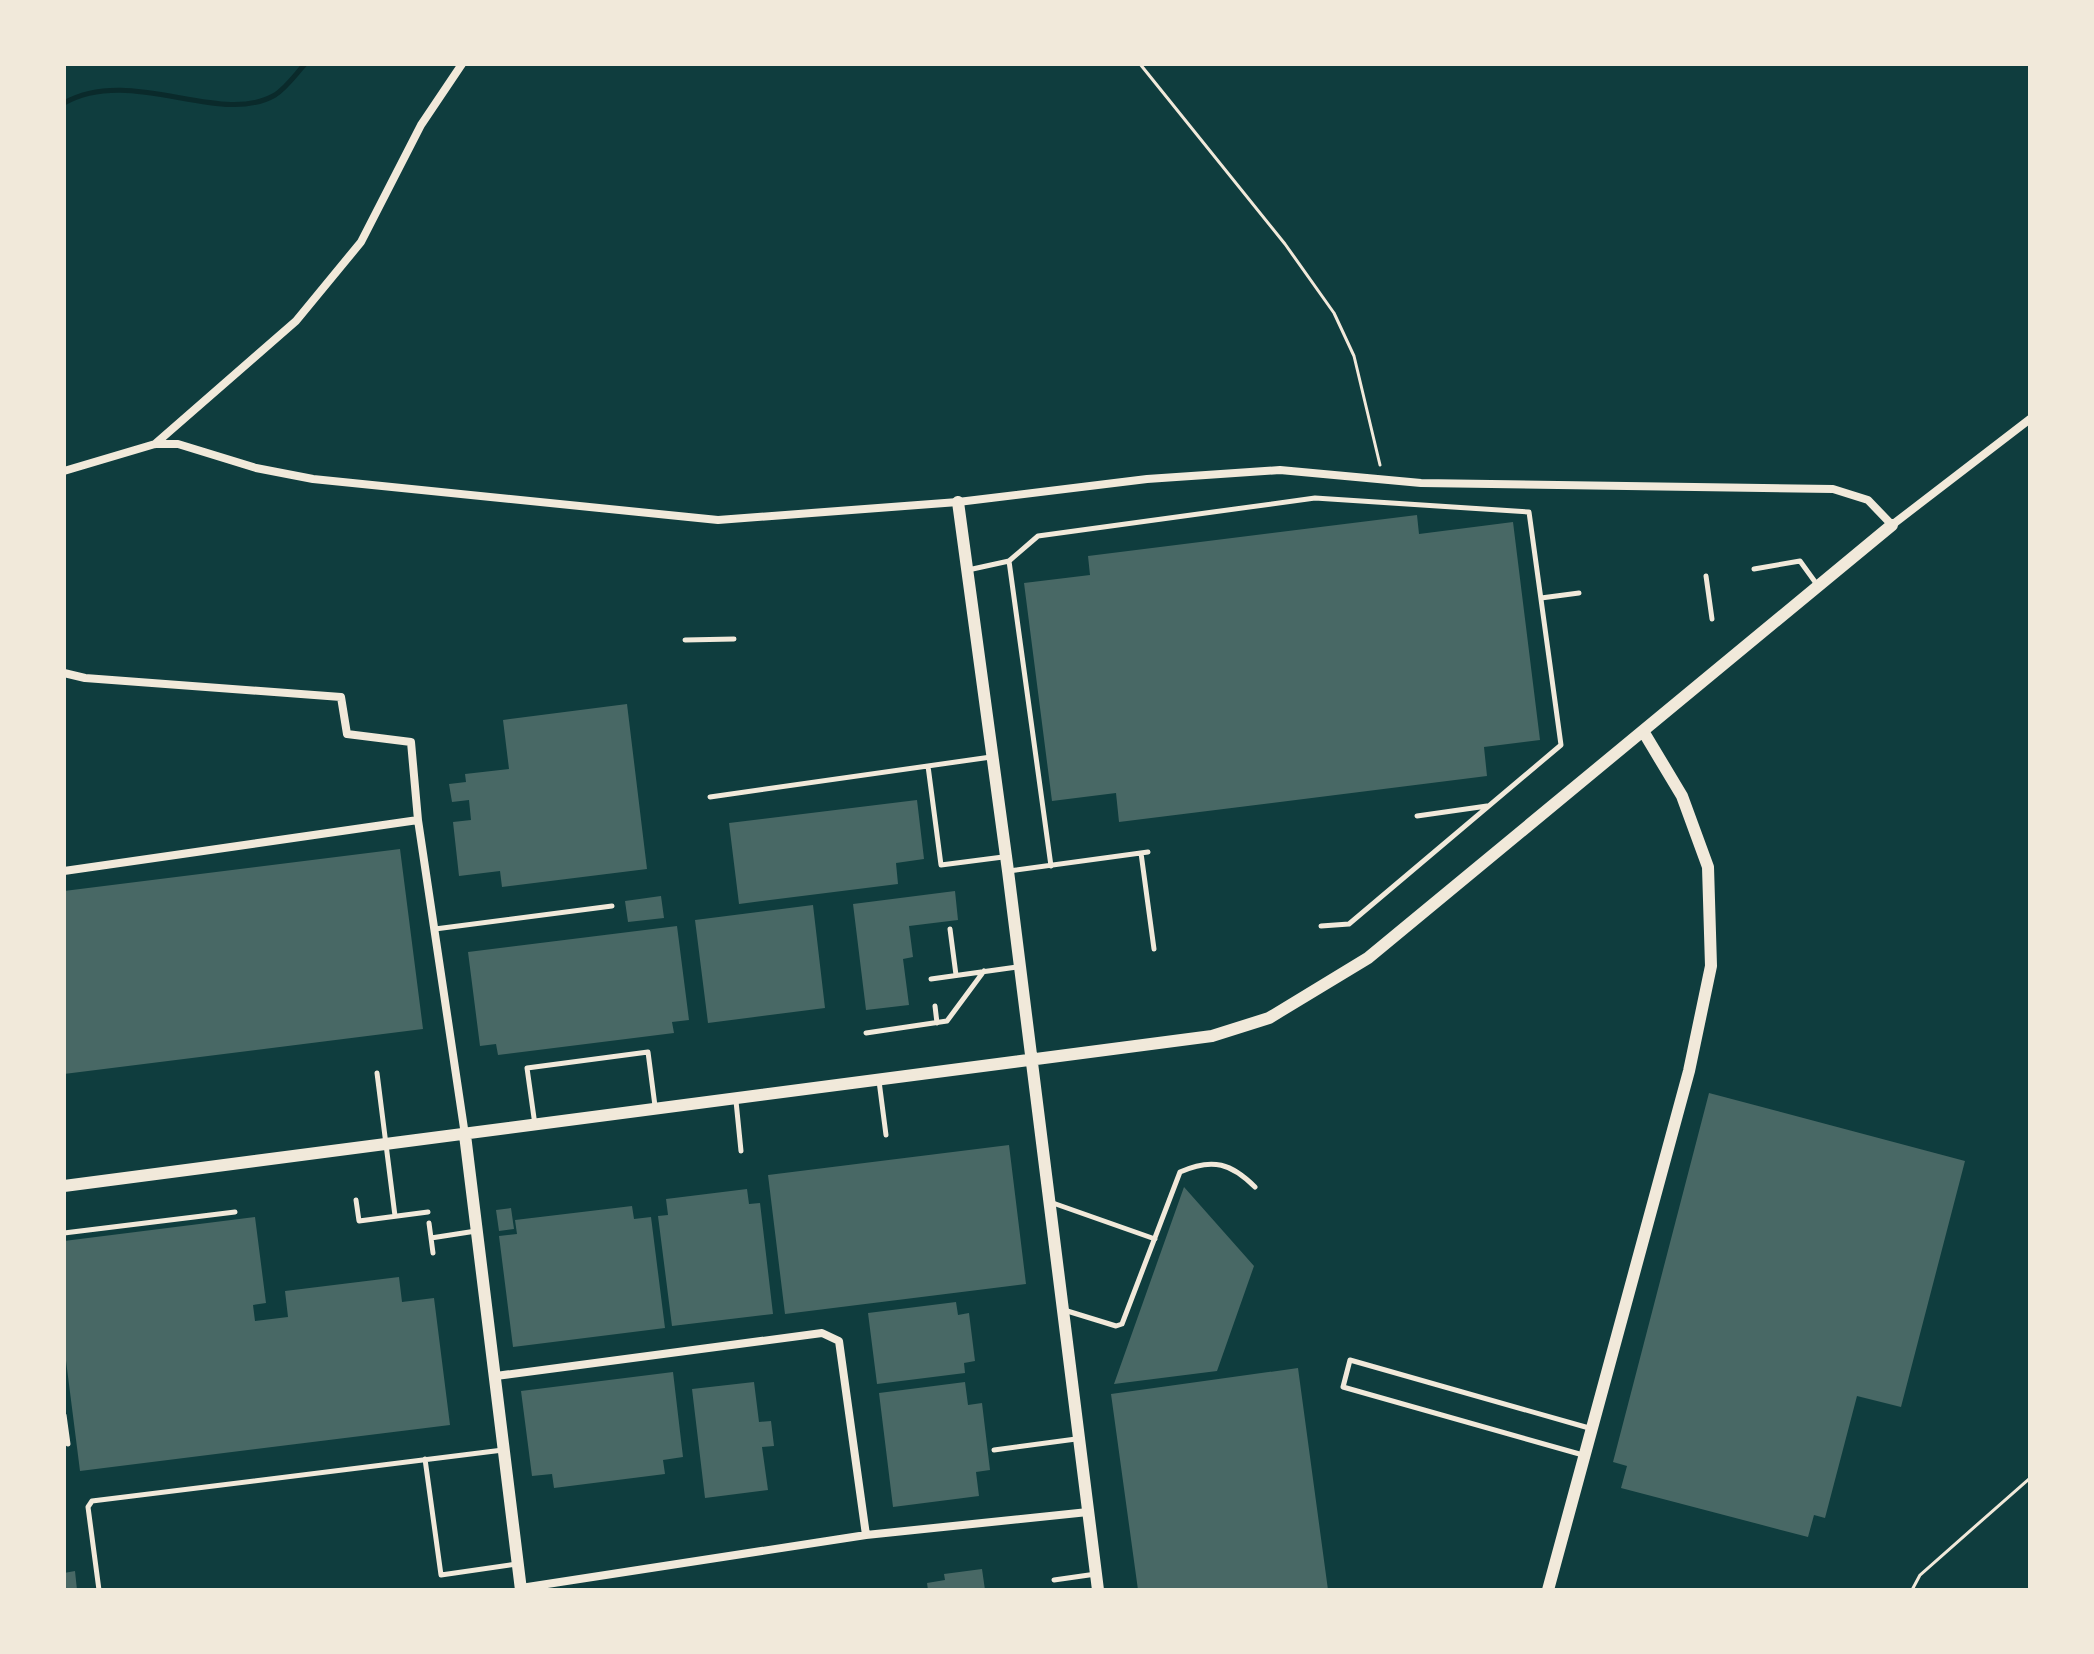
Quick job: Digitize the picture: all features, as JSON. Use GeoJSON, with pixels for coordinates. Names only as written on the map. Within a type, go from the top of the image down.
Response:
{"type":"FeatureCollection","features":[{"type":"Feature","properties":{"kind":"street"},"geometry":{"type":"LineString","coordinates":[[155,444],[296,321],[361,242],[421,125],[462,64]]}},
{"type":"Feature","properties":{"kind":"street"},"geometry":{"type":"LineString","coordinates":[[64,1186],[736,1101],[1212,1036],[1269,1018],[1368,958],[1892,525],[2030,419]]}},
{"type":"Feature","properties":{"kind":"street"},"geometry":{"type":"LineString","coordinates":[[64,471],[155,444],[178,444],[256,468],[313,479],[718,520],[958,502],[1147,479],[1280,470],[1383,480],[1833,489],[1868,500],[1892,525]]}},
{"type":"Feature","properties":{"kind":"street"},"geometry":{"type":"LineString","coordinates":[[958,502],[1021,966],[1030,1061],[1098,1590]]}},
{"type":"Feature","properties":{"kind":"street"},"geometry":{"type":"LineString","coordinates":[[64,673],[85,678],[341,697],[347,734],[411,742],[418,820],[465,1135],[521,1589],[866,1535],[1088,1512]]}},
{"type":"Feature","properties":{"kind":"street"},"geometry":{"type":"LineString","coordinates":[[1548,1590],[1689,1071],[1711,966],[1708,867],[1682,796],[1643,731]]}},
{"type":"Feature","properties":{"kind":"street"},"geometry":{"type":"LineString","coordinates":[[64,871],[418,820]]}},
{"type":"Feature","properties":{"kind":"street"},"geometry":{"type":"LineString","coordinates":[[496,1376],[822,1333],[839,1341],[866,1535]]}},
{"type":"Feature","properties":{"kind":"lane"},"geometry":{"type":"LineString","coordinates":[[967,570],[1009,561],[1038,536],[1315,498],[1529,512],[1561,745],[1349,924],[1321,926]]}},
{"type":"Feature","properties":{"kind":"lane"},"geometry":{"type":"LineString","coordinates":[[1009,561],[1051,866]]}},
{"type":"Feature","properties":{"kind":"lane"},"geometry":{"type":"LineString","coordinates":[[1754,569],[1800,561],[1818,587]]}},
{"type":"Feature","properties":{"kind":"lane"},"geometry":{"type":"LineString","coordinates":[[1706,576],[1712,619]]}},
{"type":"Feature","properties":{"kind":"lane"},"geometry":{"type":"LineString","coordinates":[[1541,598],[1579,593]]}},
{"type":"Feature","properties":{"kind":"lane"},"geometry":{"type":"LineString","coordinates":[[685,640],[734,639]]}},
{"type":"Feature","properties":{"kind":"lane"},"geometry":{"type":"LineString","coordinates":[[710,797],[993,757]]}},
{"type":"Feature","properties":{"kind":"lane"},"geometry":{"type":"LineString","coordinates":[[928,766],[941,865],[1006,857]]}},
{"type":"Feature","properties":{"kind":"lane"},"geometry":{"type":"LineString","coordinates":[[1417,816],[1489,806]]}},
{"type":"Feature","properties":{"kind":"lane"},"geometry":{"type":"LineString","coordinates":[[1008,871],[1145,853],[1154,949]]}},
{"type":"Feature","properties":{"kind":"lane"},"geometry":{"type":"LineString","coordinates":[[435,929],[612,906]]}},
{"type":"Feature","properties":{"kind":"lane"},"geometry":{"type":"LineString","coordinates":[[950,929],[956,975]]}},
{"type":"Feature","properties":{"kind":"lane"},"geometry":{"type":"LineString","coordinates":[[931,979],[1021,966]]}},
{"type":"Feature","properties":{"kind":"lane"},"geometry":{"type":"LineString","coordinates":[[866,1033],[947,1021],[984,971]]}},
{"type":"Feature","properties":{"kind":"lane"},"geometry":{"type":"LineString","coordinates":[[935,1006],[937,1023]]}},
{"type":"Feature","properties":{"kind":"lane"},"geometry":{"type":"LineString","coordinates":[[535,1126],[527,1068],[648,1052],[655,1111]]}},
{"type":"Feature","properties":{"kind":"lane"},"geometry":{"type":"LineString","coordinates":[[377,1073],[395,1216]]}},
{"type":"Feature","properties":{"kind":"lane"},"geometry":{"type":"LineString","coordinates":[[879,1081],[886,1135]]}},
{"type":"Feature","properties":{"kind":"lane"},"geometry":{"type":"LineString","coordinates":[[736,1101],[741,1151]]}},
{"type":"Feature","properties":{"kind":"lane"},"geometry":{"type":"LineString","coordinates":[[1063,1310],[1116,1326],[1122,1324],[1180,1172],[1225,1164],[1235,1167],[1255,1187]]}},
{"type":"Feature","properties":{"kind":"lane"},"geometry":{"type":"LineString","coordinates":[[356,1200],[359,1221],[428,1212]]}},
{"type":"Feature","properties":{"kind":"lane"},"geometry":{"type":"LineString","coordinates":[[1048,1201],[1155,1239]]}},
{"type":"Feature","properties":{"kind":"lane"},"geometry":{"type":"LineString","coordinates":[[64,1233],[235,1212]]}},
{"type":"Feature","properties":{"kind":"lane"},"geometry":{"type":"LineString","coordinates":[[429,1223],[433,1253]]}},
{"type":"Feature","properties":{"kind":"lane"},"geometry":{"type":"LineString","coordinates":[[431,1238],[477,1231]]}},
{"type":"Feature","properties":{"kind":"lane"},"geometry":{"type":"LineString","coordinates":[[1584,1456],[1343,1387],[1350,1360],[1591,1429]]}},
{"type":"Feature","properties":{"kind":"lane"},"geometry":{"type":"LineString","coordinates":[[64,1415],[68,1444]]}},
{"type":"Feature","properties":{"kind":"lane"},"geometry":{"type":"LineString","coordinates":[[994,1450],[1079,1438]]}},
{"type":"Feature","properties":{"kind":"lane"},"geometry":{"type":"LineString","coordinates":[[99,1590],[88,1507],[92,1501],[504,1450]]}},
{"type":"Feature","properties":{"kind":"lane"},"geometry":{"type":"LineString","coordinates":[[425,1459],[441,1575],[518,1564]]}},
{"type":"Feature","properties":{"kind":"lane"},"geometry":{"type":"LineString","coordinates":[[1054,1580],[1096,1574]]}},
{"type":"Feature","properties":{"kind":"path"},"geometry":{"type":"LineString","coordinates":[[1140,64],[1285,244],[1334,313],[1354,356],[1383,480]]}},
{"type":"Feature","properties":{"kind":"path"},"geometry":{"type":"LineString","coordinates":[[1912,1590],[1920,1575],[2030,1478]]}},
{"type":"Feature","properties":{"kind":"building"},"geometry":{"type":"Polygon","coordinates":[[[1417,515],[1419,534],[1513,522],[1540,740],[1484,747],[1487,776],[1119,822],[1116,793],[1052,801],[1024,583],[1090,575],[1088,556],[1417,515]]]}},
{"type":"Feature","properties":{"kind":"building"},"geometry":{"type":"Polygon","coordinates":[[[627,704],[647,869],[502,887],[500,871],[459,876],[453,822],[471,820],[469,800],[452,802],[449,784],[466,782],[465,774],[509,769],[503,720],[627,704]]]}},
{"type":"Feature","properties":{"kind":"building"},"geometry":{"type":"Polygon","coordinates":[[[917,800],[924,859],[896,863],[898,884],[739,904],[729,823],[917,800]]]}},
{"type":"Feature","properties":{"kind":"building"},"geometry":{"type":"Polygon","coordinates":[[[400,849],[423,1029],[64,1074],[64,891],[400,849]]]}},
{"type":"Feature","properties":{"kind":"building"},"geometry":{"type":"Polygon","coordinates":[[[955,891],[958,920],[909,926],[913,957],[903,959],[909,1005],[866,1010],[853,904],[955,891]]]}},
{"type":"Feature","properties":{"kind":"building"},"geometry":{"type":"Polygon","coordinates":[[[661,896],[664,918],[628,922],[625,901],[661,896]]]}},
{"type":"Feature","properties":{"kind":"building"},"geometry":{"type":"Polygon","coordinates":[[[813,905],[825,1008],[708,1023],[695,920],[813,905]]]}},
{"type":"Feature","properties":{"kind":"building"},"geometry":{"type":"Polygon","coordinates":[[[677,926],[689,1020],[672,1022],[674,1033],[498,1055],[496,1044],[480,1046],[468,952],[677,926]]]}},
{"type":"Feature","properties":{"kind":"building"},"geometry":{"type":"Polygon","coordinates":[[[1709,1093],[1965,1161],[1901,1407],[1857,1396],[1825,1518],[1814,1515],[1808,1537],[1621,1488],[1627,1466],[1613,1462],[1709,1093]]]}},
{"type":"Feature","properties":{"kind":"building"},"geometry":{"type":"Polygon","coordinates":[[[1009,1145],[1026,1284],[785,1314],[768,1175],[1009,1145]]]}},
{"type":"Feature","properties":{"kind":"building"},"geometry":{"type":"Polygon","coordinates":[[[1184,1187],[1254,1266],[1217,1371],[1114,1384],[1184,1187]]]}},
{"type":"Feature","properties":{"kind":"building"},"geometry":{"type":"Polygon","coordinates":[[[747,1189],[749,1204],[760,1203],[773,1314],[672,1326],[658,1216],[668,1215],[666,1199],[747,1189]]]}},
{"type":"Feature","properties":{"kind":"building"},"geometry":{"type":"Polygon","coordinates":[[[632,1206],[634,1219],[651,1217],[665,1328],[513,1347],[499,1236],[517,1234],[515,1220],[632,1206]]]}},
{"type":"Feature","properties":{"kind":"building"},"geometry":{"type":"Polygon","coordinates":[[[511,1208],[514,1229],[499,1231],[496,1210],[511,1208]]]}},
{"type":"Feature","properties":{"kind":"building"},"geometry":{"type":"Polygon","coordinates":[[[255,1217],[266,1303],[253,1305],[255,1321],[288,1317],[285,1291],[399,1277],[402,1302],[434,1298],[450,1425],[80,1471],[64,1345],[64,1241],[255,1217]]]}},
{"type":"Feature","properties":{"kind":"building"},"geometry":{"type":"Polygon","coordinates":[[[956,1302],[958,1315],[969,1313],[975,1361],[964,1363],[965,1373],[877,1384],[868,1313],[956,1302]]]}},
{"type":"Feature","properties":{"kind":"building"},"geometry":{"type":"Polygon","coordinates":[[[1298,1368],[1328,1590],[1138,1590],[1111,1394],[1298,1368]]]}},
{"type":"Feature","properties":{"kind":"building"},"geometry":{"type":"Polygon","coordinates":[[[673,1372],[683,1457],[663,1460],[665,1474],[554,1488],[552,1474],[532,1476],[521,1391],[673,1372]]]}},
{"type":"Feature","properties":{"kind":"building"},"geometry":{"type":"Polygon","coordinates":[[[754,1382],[759,1422],[771,1421],[774,1446],[762,1447],[768,1490],[705,1498],[692,1389],[754,1382]]]}},
{"type":"Feature","properties":{"kind":"building"},"geometry":{"type":"Polygon","coordinates":[[[965,1382],[968,1405],[982,1403],[990,1470],[976,1472],[979,1496],[893,1507],[879,1393],[965,1382]]]}},
{"type":"Feature","properties":{"kind":"building"},"geometry":{"type":"Polygon","coordinates":[[[982,1569],[985,1590],[928,1590],[927,1583],[945,1580],[944,1574],[982,1569]]]}},
{"type":"Feature","properties":{"kind":"building"},"geometry":{"type":"Polygon","coordinates":[[[75,1571],[77,1590],[64,1590],[64,1573],[75,1571]]]}},
{"type":"Feature","properties":{"kind":"waterway"},"geometry":{"type":"LineString","coordinates":[[64,103],[90,93],[118,90],[202,102],[253,103],[275,95],[305,64]]}}]}
